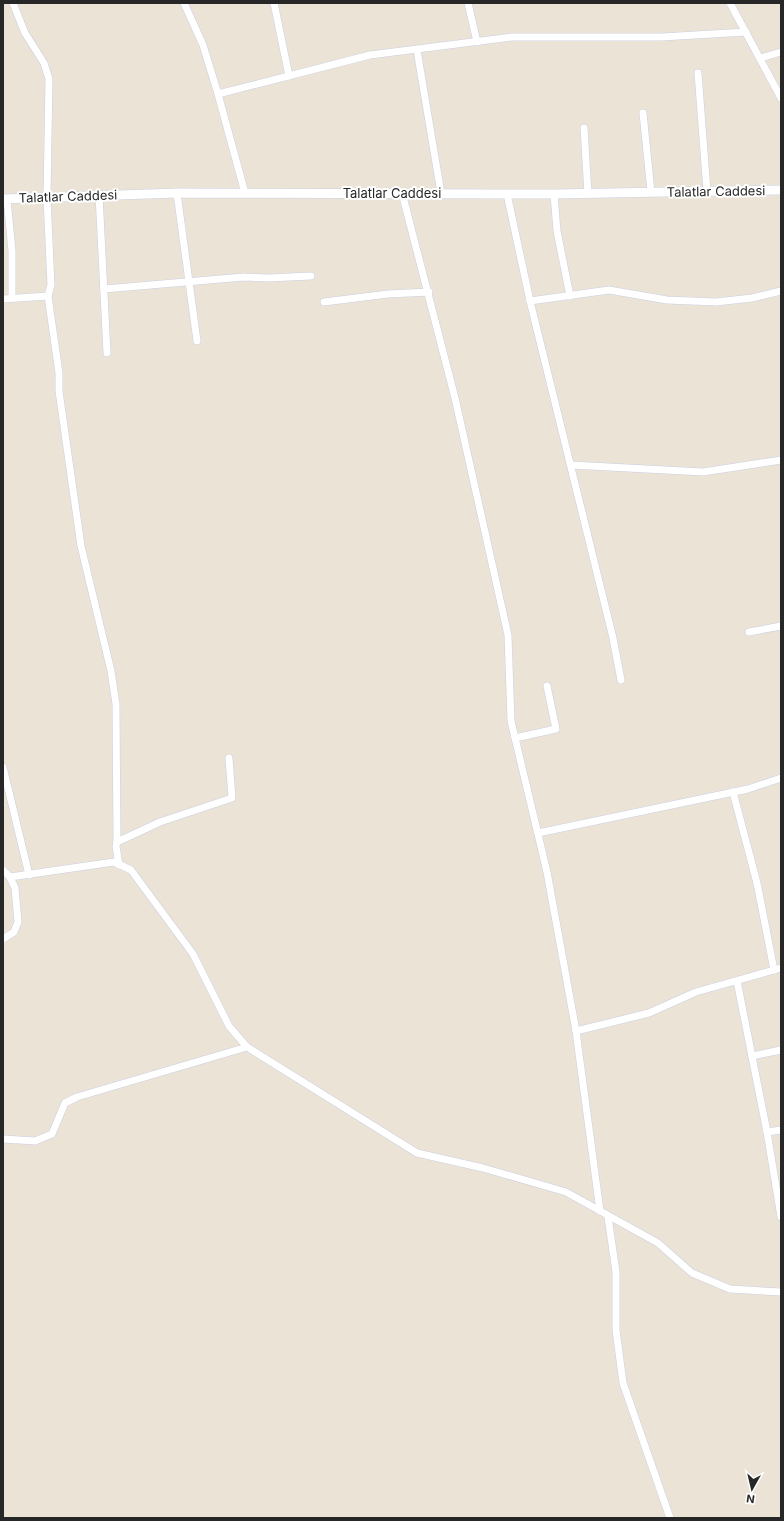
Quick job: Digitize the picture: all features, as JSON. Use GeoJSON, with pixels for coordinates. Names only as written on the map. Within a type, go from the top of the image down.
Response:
{"type":"FeatureCollection","features":[{"type":"Feature","properties":{"kind":"street"},"geometry":{"type":"LineString","coordinates":[[13,3],[25,33],[44,63],[49,79],[47,198],[51,285],[48,296],[59,374],[59,390],[81,546],[111,671],[116,704],[116,846],[120,864]]}},
{"type":"Feature","properties":{"kind":"street"},"geometry":{"type":"LineString","coordinates":[[184,3],[202,45],[218,94],[245,193]]}},
{"type":"Feature","properties":{"kind":"street"},"geometry":{"type":"LineString","coordinates":[[274,3],[289,76]]}},
{"type":"Feature","properties":{"kind":"street"},"geometry":{"type":"LineString","coordinates":[[468,3],[477,42]]}},
{"type":"Feature","properties":{"kind":"street"},"geometry":{"type":"LineString","coordinates":[[730,3],[761,58],[781,98]]}},
{"type":"Feature","properties":{"kind":"street"},"geometry":{"type":"LineString","coordinates":[[218,94],[370,55],[512,37],[662,37],[746,32]]}},
{"type":"Feature","properties":{"kind":"street"},"geometry":{"type":"LineString","coordinates":[[417,50],[442,194]]}},
{"type":"Feature","properties":{"kind":"street"},"geometry":{"type":"LineString","coordinates":[[761,58],[781,52]]}},
{"type":"Feature","properties":{"kind":"street"},"geometry":{"type":"LineString","coordinates":[[698,72],[707,190]]}},
{"type":"Feature","properties":{"kind":"street"},"geometry":{"type":"LineString","coordinates":[[643,113],[651,192]]}},
{"type":"Feature","properties":{"kind":"street"},"geometry":{"type":"LineString","coordinates":[[584,128],[588,194]]}},
{"type":"Feature","properties":{"kind":"street","name":"Talatlar Caddesi"},"geometry":{"type":"LineString","coordinates":[[5,199],[177,193],[588,194],[707,190],[781,190]]}},
{"type":"Feature","properties":{"kind":"street"},"geometry":{"type":"LineString","coordinates":[[177,193],[197,341]]}},
{"type":"Feature","properties":{"kind":"street"},"geometry":{"type":"LineString","coordinates":[[402,193],[429,292],[455,398],[508,635],[511,721],[538,833],[576,1031],[600,1211]]}},
{"type":"Feature","properties":{"kind":"street"},"geometry":{"type":"LineString","coordinates":[[507,194],[530,301],[613,638],[621,680]]}},
{"type":"Feature","properties":{"kind":"street"},"geometry":{"type":"LineString","coordinates":[[554,194],[557,231],[570,296]]}},
{"type":"Feature","properties":{"kind":"street"},"geometry":{"type":"LineString","coordinates":[[98,195],[107,353]]}},
{"type":"Feature","properties":{"kind":"street"},"geometry":{"type":"LineString","coordinates":[[5,199],[12,251],[12,298]]}},
{"type":"Feature","properties":{"kind":"street"},"geometry":{"type":"LineString","coordinates":[[104,289],[189,280],[311,276]]}},
{"type":"Feature","properties":{"kind":"street"},"geometry":{"type":"LineString","coordinates":[[530,301],[608,290],[667,300],[716,302],[752,298],[781,292]]}},
{"type":"Feature","properties":{"kind":"street"},"geometry":{"type":"LineString","coordinates":[[324,302],[388,294],[429,292]]}},
{"type":"Feature","properties":{"kind":"street"},"geometry":{"type":"LineString","coordinates":[[3,298],[48,296]]}},
{"type":"Feature","properties":{"kind":"street"},"geometry":{"type":"LineString","coordinates":[[571,465],[703,472],[781,460]]}},
{"type":"Feature","properties":{"kind":"street"},"geometry":{"type":"LineString","coordinates":[[749,632],[781,626]]}},
{"type":"Feature","properties":{"kind":"street"},"geometry":{"type":"LineString","coordinates":[[515,738],[556,729],[547,686]]}},
{"type":"Feature","properties":{"kind":"street"},"geometry":{"type":"LineString","coordinates":[[117,842],[160,822],[232,798],[229,758]]}},
{"type":"Feature","properties":{"kind":"street"},"geometry":{"type":"LineString","coordinates":[[3,767],[29,875]]}},
{"type":"Feature","properties":{"kind":"street"},"geometry":{"type":"LineString","coordinates":[[538,833],[733,792],[781,778]]}},
{"type":"Feature","properties":{"kind":"street"},"geometry":{"type":"LineString","coordinates":[[576,1031],[649,1013],[696,992],[777,969],[757,883],[733,792]]}},
{"type":"Feature","properties":{"kind":"street"},"geometry":{"type":"LineString","coordinates":[[10,877],[114,862],[120,864],[131,870],[192,954],[229,1026],[248,1047],[417,1153],[483,1168],[566,1192],[608,1217],[658,1243],[692,1273],[730,1289],[781,1292]]}},
{"type":"Feature","properties":{"kind":"street"},"geometry":{"type":"LineString","coordinates":[[3,870],[10,877],[15,888],[18,922],[14,932],[3,939]]}},
{"type":"Feature","properties":{"kind":"street"},"geometry":{"type":"LineString","coordinates":[[737,981],[767,1132],[781,1217]]}},
{"type":"Feature","properties":{"kind":"street"},"geometry":{"type":"LineString","coordinates":[[3,1139],[35,1141],[52,1134],[65,1103],[77,1097],[248,1047]]}},
{"type":"Feature","properties":{"kind":"street"},"geometry":{"type":"LineString","coordinates":[[752,1056],[781,1050]]}},
{"type":"Feature","properties":{"kind":"street"},"geometry":{"type":"LineString","coordinates":[[767,1132],[781,1130]]}},
{"type":"Feature","properties":{"kind":"street"},"geometry":{"type":"LineString","coordinates":[[608,1217],[616,1272],[616,1330],[623,1383],[670,1518]]}}]}
